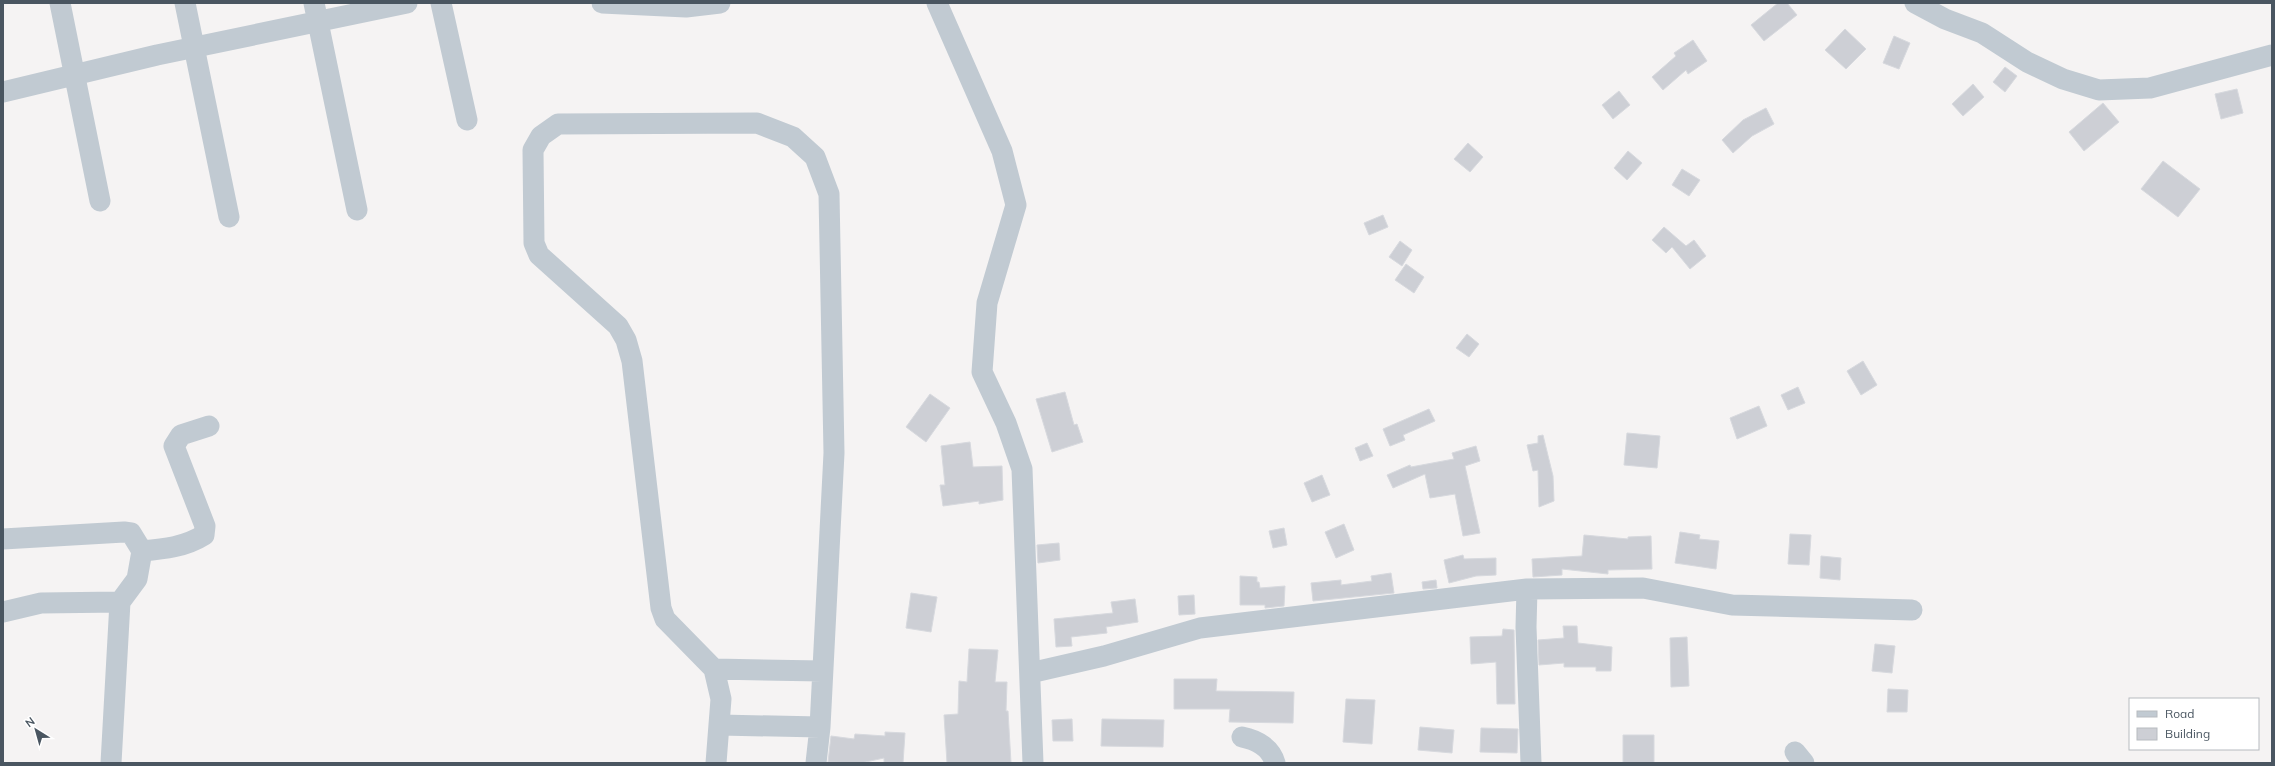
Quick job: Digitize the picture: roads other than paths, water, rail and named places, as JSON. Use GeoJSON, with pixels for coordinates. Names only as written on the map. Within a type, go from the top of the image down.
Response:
{"type":"FeatureCollection","features":[{"type":"Feature","properties":{"kind":"street"},"geometry":{"type":"LineString","coordinates":[[60,3],[100,201]]}},
{"type":"Feature","properties":{"kind":"street"},"geometry":{"type":"LineString","coordinates":[[185,3],[229,217]]}},
{"type":"Feature","properties":{"kind":"street"},"geometry":{"type":"LineString","coordinates":[[3,92],[194,48],[316,12],[407,3]]}},
{"type":"Feature","properties":{"kind":"street"},"geometry":{"type":"LineString","coordinates":[[441,3],[467,120]]}},
{"type":"Feature","properties":{"kind":"street"},"geometry":{"type":"LineString","coordinates":[[602,3],[686,7],[720,3]]}},
{"type":"Feature","properties":{"kind":"street"},"geometry":{"type":"LineString","coordinates":[[937,3],[1002,151],[1016,206],[987,304],[982,372],[1006,423],[1022,469],[1033,763]]}},
{"type":"Feature","properties":{"kind":"street"},"geometry":{"type":"LineString","coordinates":[[1924,5],[1945,19],[1982,33],[2027,62],[2055,76],[2099,90],[2150,88],[2272,55]]}},
{"type":"Feature","properties":{"kind":"street"},"geometry":{"type":"LineString","coordinates":[[316,12],[357,210]]}},
{"type":"Feature","properties":{"kind":"street"},"geometry":{"type":"LineString","coordinates":[[716,763],[721,699],[714,669],[665,619],[660,608],[632,361],[626,340],[618,326],[539,256],[534,243],[533,150],[541,136],[558,124],[757,123],[793,137],[815,158],[828,194],[834,453],[820,727],[816,763]]}},
{"type":"Feature","properties":{"kind":"street"},"geometry":{"type":"LineString","coordinates":[[142,551],[168,549],[195,541],[204,535],[205,526],[174,446],[181,435],[209,426]]}},
{"type":"Feature","properties":{"kind":"street"},"geometry":{"type":"LineString","coordinates":[[3,539],[124,532],[131,534],[142,551],[137,578],[120,602],[111,763]]}},
{"type":"Feature","properties":{"kind":"street"},"geometry":{"type":"LineString","coordinates":[[1030,673],[1104,656],[1200,628],[1527,589],[1643,588],[1732,605],[1912,610]]}},
{"type":"Feature","properties":{"kind":"street"},"geometry":{"type":"LineString","coordinates":[[1527,589],[1526,627],[1531,763]]}},
{"type":"Feature","properties":{"kind":"street"},"geometry":{"type":"LineString","coordinates":[[3,612],[41,603],[120,602]]}},
{"type":"Feature","properties":{"kind":"street"},"geometry":{"type":"LineString","coordinates":[[714,669],[822,671]]}},
{"type":"Feature","properties":{"kind":"street"},"geometry":{"type":"LineString","coordinates":[[720,725],[820,727]]}},
{"type":"Feature","properties":{"kind":"street"},"geometry":{"type":"LineString","coordinates":[[1242,737],[1254,740],[1267,749],[1275,763]]}}]}
